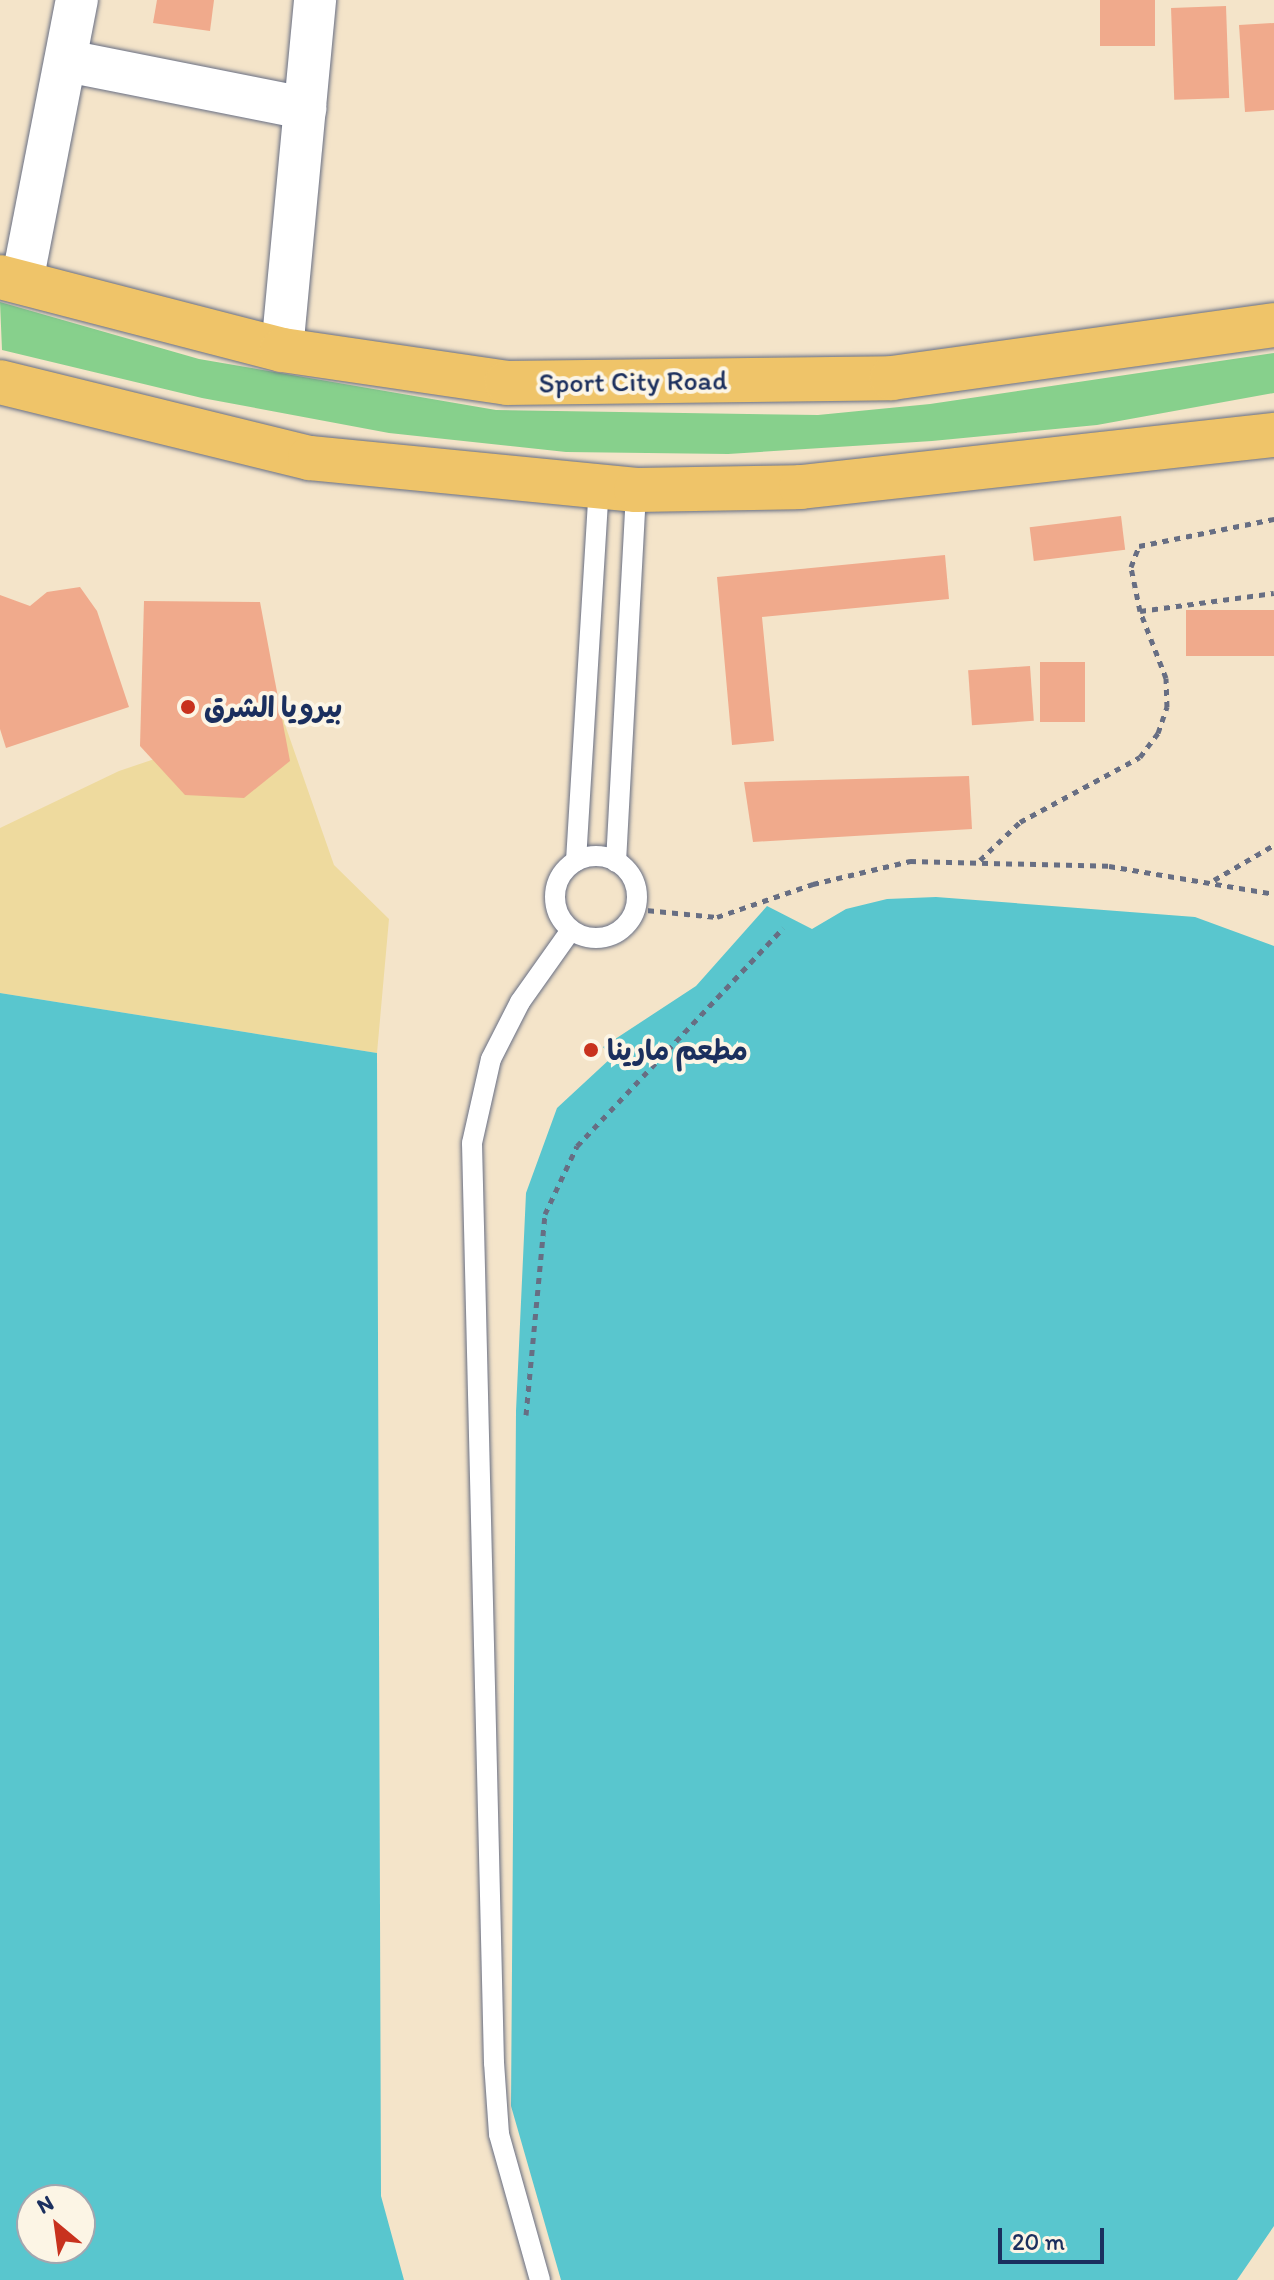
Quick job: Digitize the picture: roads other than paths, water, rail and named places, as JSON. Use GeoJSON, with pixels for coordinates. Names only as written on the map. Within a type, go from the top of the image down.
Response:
{"type":"FeatureCollection","features":[{"type":"Feature","properties":{"kind":"main road","name":"Sport City Road"},"geometry":{"type":"LineString","coordinates":[[11,280],[282,350],[507,383],[892,378],[1274,325]]}},
{"type":"Feature","properties":{"kind":"main road"},"geometry":{"type":"LineString","coordinates":[[0,382],[310,458],[617,488],[801,487],[1274,435]]}},
{"type":"Feature","properties":{"kind":"street"},"geometry":{"type":"LineString","coordinates":[[11,280],[67,61],[77,0]]}},
{"type":"Feature","properties":{"kind":"street"},"geometry":{"type":"LineString","coordinates":[[282,350],[315,0]]}},
{"type":"Feature","properties":{"kind":"street"},"geometry":{"type":"LineString","coordinates":[[67,61],[305,108]]}},
{"type":"Feature","properties":{"kind":"lane"},"geometry":{"type":"LineString","coordinates":[[576,861],[617,488]]}},
{"type":"Feature","properties":{"kind":"lane"},"geometry":{"type":"LineString","coordinates":[[616,862],[617,488]]}},
{"type":"Feature","properties":{"kind":"lane"},"geometry":{"type":"LineString","coordinates":[[589,856],[616,862],[634,882],[636,909],[621,931],[609,937],[582,937],[561,921],[554,895],[557,882],[576,861],[589,856]]}},
{"type":"Feature","properties":{"kind":"lane"},"geometry":{"type":"LineString","coordinates":[[540,2280],[499,2134],[494,2063],[472,1143],[491,1059],[520,1002],[571,930]]}},
{"type":"Feature","properties":{"kind":"water"},"geometry":{"type":"Polygon","coordinates":[[[936,897],[1195,917],[1274,946],[1274,2226],[1237,2280],[561,2280],[511,2106],[516,1411],[526,1193],[557,1108],[611,1058],[603,1047],[696,986],[767,906],[812,929],[846,909],[887,899],[936,897]]]}},
{"type":"Feature","properties":{"kind":"water"},"geometry":{"type":"Polygon","coordinates":[[[0,993],[377,1053],[381,2196],[404,2280],[0,2280],[0,993]]]}},
{"type":"Feature","properties":{"kind":"place","name":"بيرويا الشرق"},"geometry":{"type":"Point","coordinates":[188,707]}},
{"type":"Feature","properties":{"kind":"place","name":"مطعم مارينا"},"geometry":{"type":"Point","coordinates":[591,1050]}}]}
